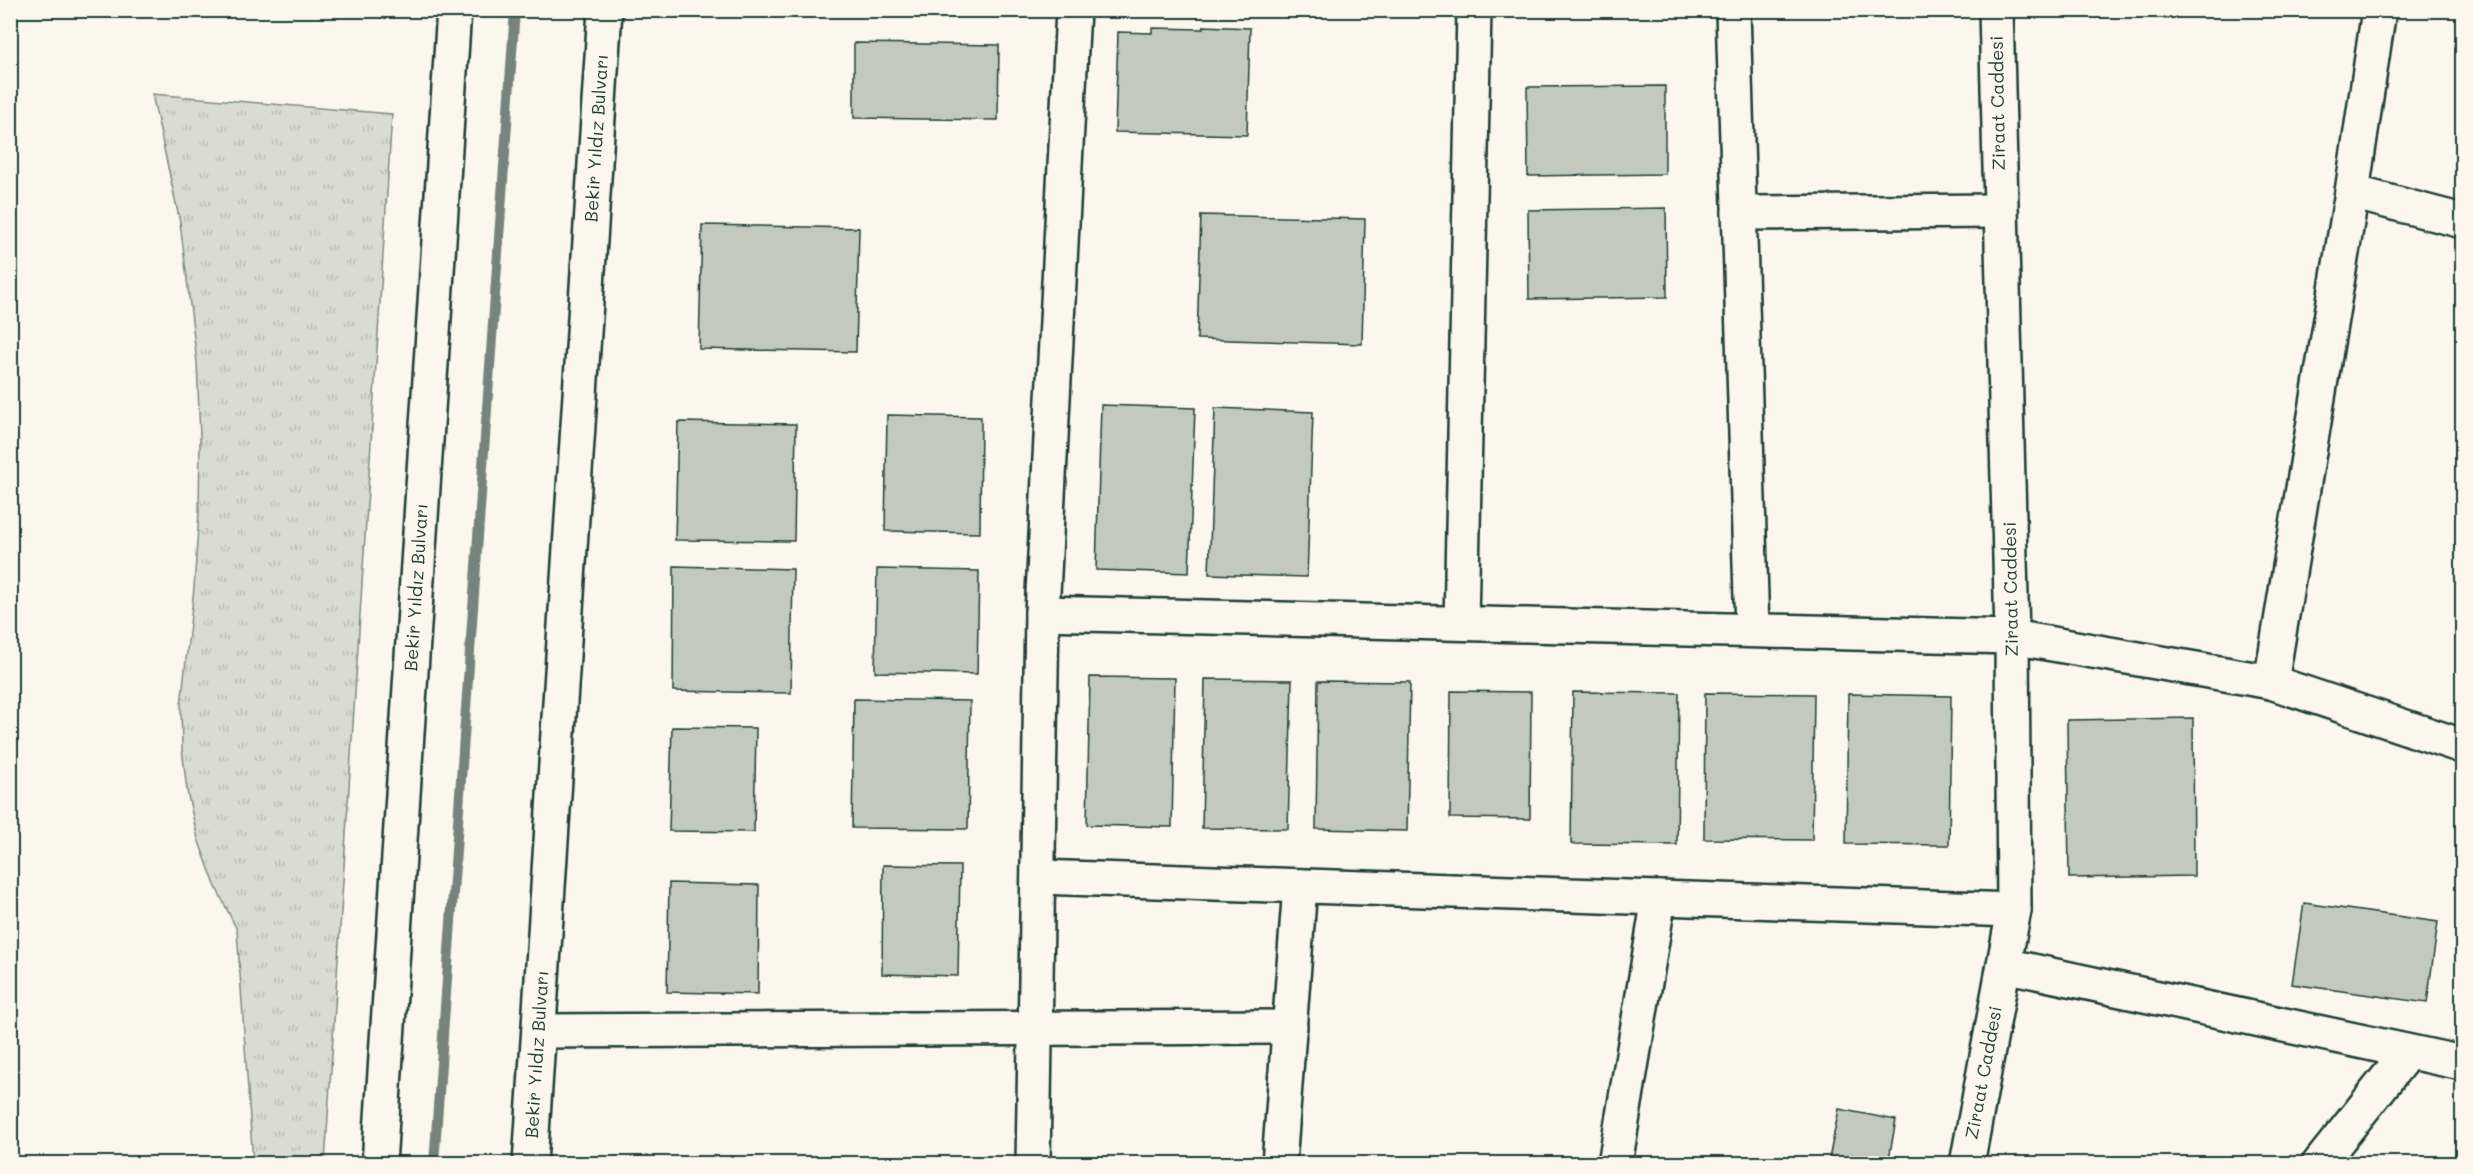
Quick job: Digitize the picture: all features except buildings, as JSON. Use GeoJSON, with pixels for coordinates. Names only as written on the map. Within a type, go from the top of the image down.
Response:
{"type":"FeatureCollection","features":[{"type":"Feature","properties":{"kind":"street","name":"Bekir Yıldız Bulvarı"},"geometry":{"type":"LineString","coordinates":[[379,1164],[454,10]]}},
{"type":"Feature","properties":{"kind":"street","name":"Bekir Yıldız Bulvarı"},"geometry":{"type":"LineString","coordinates":[[530,1164],[605,10]]}},
{"type":"Feature","properties":{"kind":"street"},"geometry":{"type":"LineString","coordinates":[[1033,1164],[1042,613],[1073,10]]}},
{"type":"Feature","properties":{"kind":"street"},"geometry":{"type":"LineString","coordinates":[[1461,623],[1474,10]]}},
{"type":"Feature","properties":{"kind":"street"},"geometry":{"type":"LineString","coordinates":[[1733,10],[1752,630]]}},
{"type":"Feature","properties":{"kind":"street","name":"Ziraat Caddesi"},"geometry":{"type":"LineString","coordinates":[[1966,1164],[2014,910],[2012,637],[1995,10]]}},
{"type":"Feature","properties":{"kind":"street"},"geometry":{"type":"LineString","coordinates":[[2271,682],[2352,192],[2379,10]]}},
{"type":"Feature","properties":{"kind":"street"},"geometry":{"type":"LineString","coordinates":[[2352,192],[2463,221]]}},
{"type":"Feature","properties":{"kind":"street"},"geometry":{"type":"LineString","coordinates":[[1739,213],[2000,211]]}},
{"type":"Feature","properties":{"kind":"street"},"geometry":{"type":"LineString","coordinates":[[1042,613],[2012,637],[2271,682],[2463,746]]}},
{"type":"Feature","properties":{"kind":"street"},"geometry":{"type":"LineString","coordinates":[[1038,877],[2014,910]]}},
{"type":"Feature","properties":{"kind":"street"},"geometry":{"type":"LineString","coordinates":[[1279,1164],[1300,886]]}},
{"type":"Feature","properties":{"kind":"street"},"geometry":{"type":"LineString","coordinates":[[1615,1164],[1659,898]]}},
{"type":"Feature","properties":{"kind":"street"},"geometry":{"type":"LineString","coordinates":[[2004,965],[2463,1063]]}},
{"type":"Feature","properties":{"kind":"street"},"geometry":{"type":"LineString","coordinates":[[539,1031],[1290,1027]]}},
{"type":"Feature","properties":{"kind":"street"},"geometry":{"type":"LineString","coordinates":[[2319,1164],[2408,1052]]}},
{"type":"Feature","properties":{"kind":"green space"},"geometry":{"type":"Polygon","coordinates":[[[152,94],[392,114],[325,1163],[253,1163],[237,930],[215,885],[198,839],[187,791],[182,748],[181,705],[194,588],[199,512],[200,437],[197,362],[180,222],[152,94]]]}},
{"type":"Feature","properties":{"kind":"waterway"},"geometry":{"type":"LineString","coordinates":[[434,1164],[515,10]]}}]}
